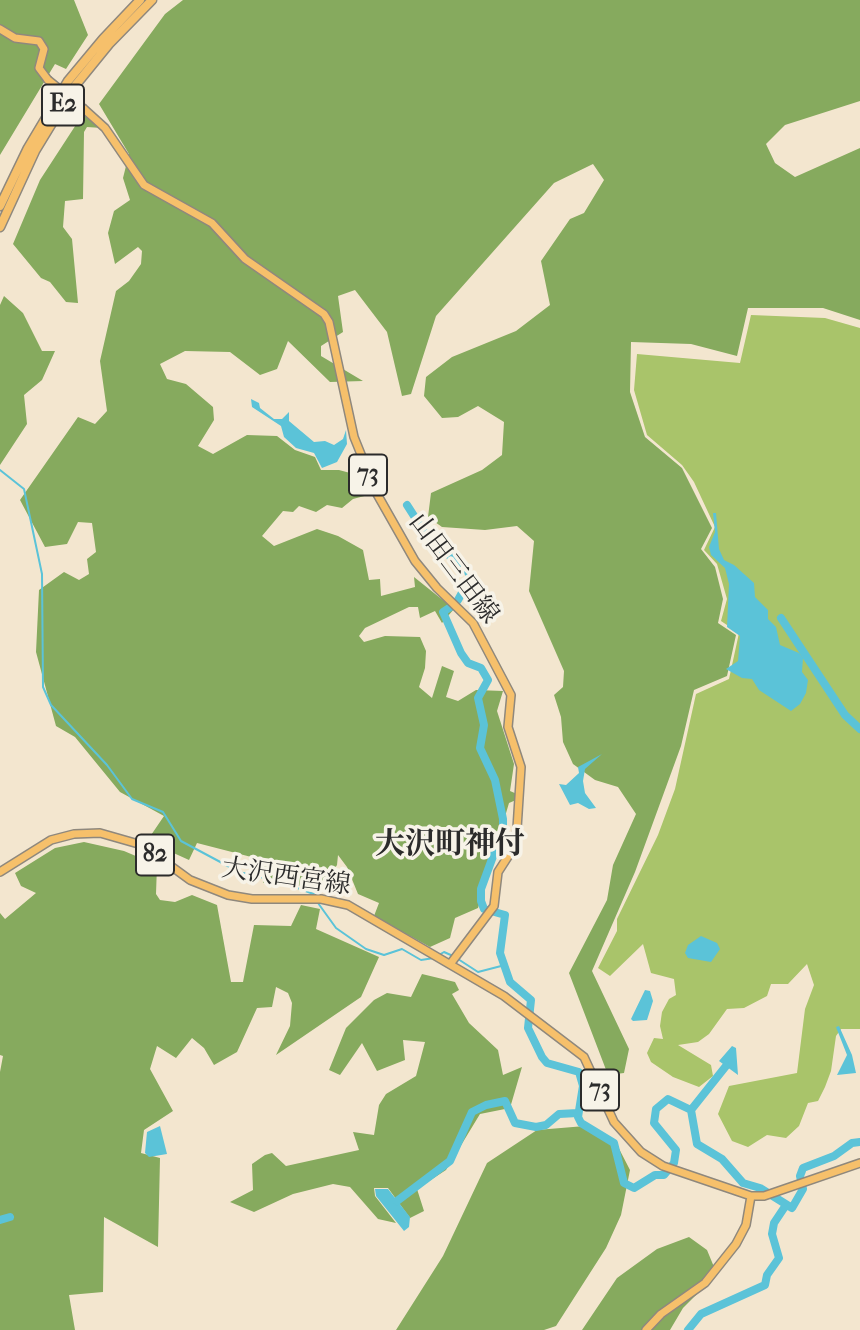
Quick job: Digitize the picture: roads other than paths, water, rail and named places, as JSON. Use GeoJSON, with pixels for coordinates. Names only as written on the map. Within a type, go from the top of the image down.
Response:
{"type":"FeatureCollection","features":[{"type":"Feature","properties":{"kind":"highway","name":"E2"},"geometry":{"type":"LineString","coordinates":[[0,206],[28,148],[68,82],[103,38],[140,0]]}},
{"type":"Feature","properties":{"kind":"highway","name":"E2"},"geometry":{"type":"LineString","coordinates":[[0,227],[35,150],[74,87],[109,44],[152,0]]}},
{"type":"Feature","properties":{"kind":"main road","name":"山田三田線"},"geometry":{"type":"LineString","coordinates":[[0,29],[15,38],[39,41],[44,49],[39,68],[48,80],[105,128],[144,185],[212,223],[244,259],[316,307],[329,322],[354,437],[377,495],[423,572],[473,623],[511,695],[508,727],[521,767],[515,848],[498,872],[497,899],[491,910],[453,959]]}},
{"type":"Feature","properties":{"kind":"main road","name":"大沢西宮線"},"geometry":{"type":"LineString","coordinates":[[0,873],[51,840],[74,834],[100,833],[135,842],[190,880],[228,895],[252,899],[317,899],[361,910],[438,956],[453,959]]}},
{"type":"Feature","properties":{"kind":"main road","name":"73"},"geometry":{"type":"LineString","coordinates":[[453,959],[584,1057],[614,1122],[641,1152],[663,1166],[751,1196]]}},
{"type":"Feature","properties":{"kind":"main road"},"geometry":{"type":"LineString","coordinates":[[646,1330],[661,1314],[705,1283],[736,1244],[746,1225],[751,1196],[769,1195],[794,1188],[860,1163]]}},
{"type":"Feature","properties":{"kind":"water"},"geometry":{"type":"Polygon","coordinates":[[[251,399],[259,403],[260,408],[274,419],[282,419],[289,412],[289,421],[314,442],[325,441],[334,445],[343,439],[346,430],[347,444],[337,462],[322,468],[314,453],[296,448],[284,437],[281,426],[252,407],[251,399]]]}},
{"type":"Feature","properties":{"kind":"water"},"geometry":{"type":"Polygon","coordinates":[[[713,513],[716,513],[719,549],[724,560],[734,565],[754,583],[755,597],[768,610],[768,619],[776,627],[780,645],[799,653],[803,658],[802,672],[808,680],[806,693],[800,704],[791,711],[759,690],[752,679],[742,678],[726,669],[738,661],[740,636],[727,627],[729,584],[725,568],[711,555],[709,547],[715,532],[713,513]]]}},
{"type":"Feature","properties":{"kind":"water"},"geometry":{"type":"Polygon","coordinates":[[[602,754],[585,769],[583,781],[585,793],[596,808],[589,809],[578,803],[570,805],[559,784],[566,785],[579,773],[578,767],[602,754]]]}},
{"type":"Feature","properties":{"kind":"water"},"geometry":{"type":"Polygon","coordinates":[[[701,936],[717,943],[720,949],[711,962],[688,958],[685,953],[688,945],[701,936]]]}},
{"type":"Feature","properties":{"kind":"water"},"geometry":{"type":"Polygon","coordinates":[[[645,990],[650,991],[653,1001],[647,1020],[633,1021],[631,1019],[645,990]]]}},
{"type":"Feature","properties":{"kind":"water"},"geometry":{"type":"Polygon","coordinates":[[[839,1026],[852,1055],[856,1073],[837,1075],[847,1055],[836,1027],[839,1026]]]}},
{"type":"Feature","properties":{"kind":"water"},"geometry":{"type":"Polygon","coordinates":[[[732,1046],[736,1048],[738,1075],[719,1061],[732,1046]]]}},
{"type":"Feature","properties":{"kind":"water"},"geometry":{"type":"Polygon","coordinates":[[[160,1126],[167,1154],[149,1157],[145,1153],[147,1132],[160,1126]]]}},
{"type":"Feature","properties":{"kind":"water"},"geometry":{"type":"Polygon","coordinates":[[[375,1189],[388,1189],[410,1217],[409,1227],[404,1231],[376,1196],[375,1189]]]}},
{"type":"Feature","properties":{"kind":"waterway"},"geometry":{"type":"LineString","coordinates":[[0,470],[24,489],[42,574],[43,687],[51,705],[107,765],[132,799],[163,812],[181,841],[239,872],[282,882],[316,895]]}},
{"type":"Feature","properties":{"kind":"waterway"},"geometry":{"type":"LineString","coordinates":[[407,505],[432,544],[465,566],[470,576],[458,600]]}},
{"type":"Feature","properties":{"kind":"waterway"},"geometry":{"type":"LineString","coordinates":[[452,606],[443,612],[461,653],[468,663],[481,668],[488,680],[478,698],[484,725],[480,748],[495,780],[503,819],[503,829],[481,889],[481,901],[484,909],[505,915],[500,953],[510,982],[531,1000],[528,1028],[542,1057],[547,1063],[579,1072],[583,1086],[578,1117],[581,1123],[614,1143],[624,1183],[634,1188],[655,1175],[664,1175],[674,1163],[676,1150],[654,1123],[656,1109],[668,1099],[691,1110],[697,1144],[722,1159],[743,1183],[760,1188],[792,1208],[803,1189],[800,1176],[803,1168],[834,1156],[852,1143],[860,1142]]}},
{"type":"Feature","properties":{"kind":"waterway"},"geometry":{"type":"LineString","coordinates":[[781,618],[845,715],[860,729]]}},
{"type":"Feature","properties":{"kind":"waterway"},"geometry":{"type":"LineString","coordinates":[[318,903],[336,928],[366,949],[384,955],[402,949],[421,960],[434,958]]}},
{"type":"Feature","properties":{"kind":"waterway"},"geometry":{"type":"LineString","coordinates":[[439,955],[444,952],[453,956]]}},
{"type":"Feature","properties":{"kind":"waterway"},"geometry":{"type":"LineString","coordinates":[[458,959],[478,972],[505,965]]}},
{"type":"Feature","properties":{"kind":"waterway"},"geometry":{"type":"LineString","coordinates":[[691,1110],[726,1066]]}},
{"type":"Feature","properties":{"kind":"waterway"},"geometry":{"type":"LineString","coordinates":[[397,1201],[450,1161],[472,1112],[486,1105],[505,1101],[515,1123],[536,1127],[546,1125],[559,1114],[578,1113]]}},
{"type":"Feature","properties":{"kind":"waterway"},"geometry":{"type":"LineString","coordinates":[[688,1330],[701,1314],[765,1285],[767,1275],[779,1258],[772,1234],[774,1223],[786,1205]]}},
{"type":"Feature","properties":{"kind":"waterway"},"geometry":{"type":"LineString","coordinates":[[0,1220],[10,1217]]}},
{"type":"Feature","properties":{"kind":"district","name":"大沢町神付"},"geometry":{"type":"Point","coordinates":[450,846]}}]}
